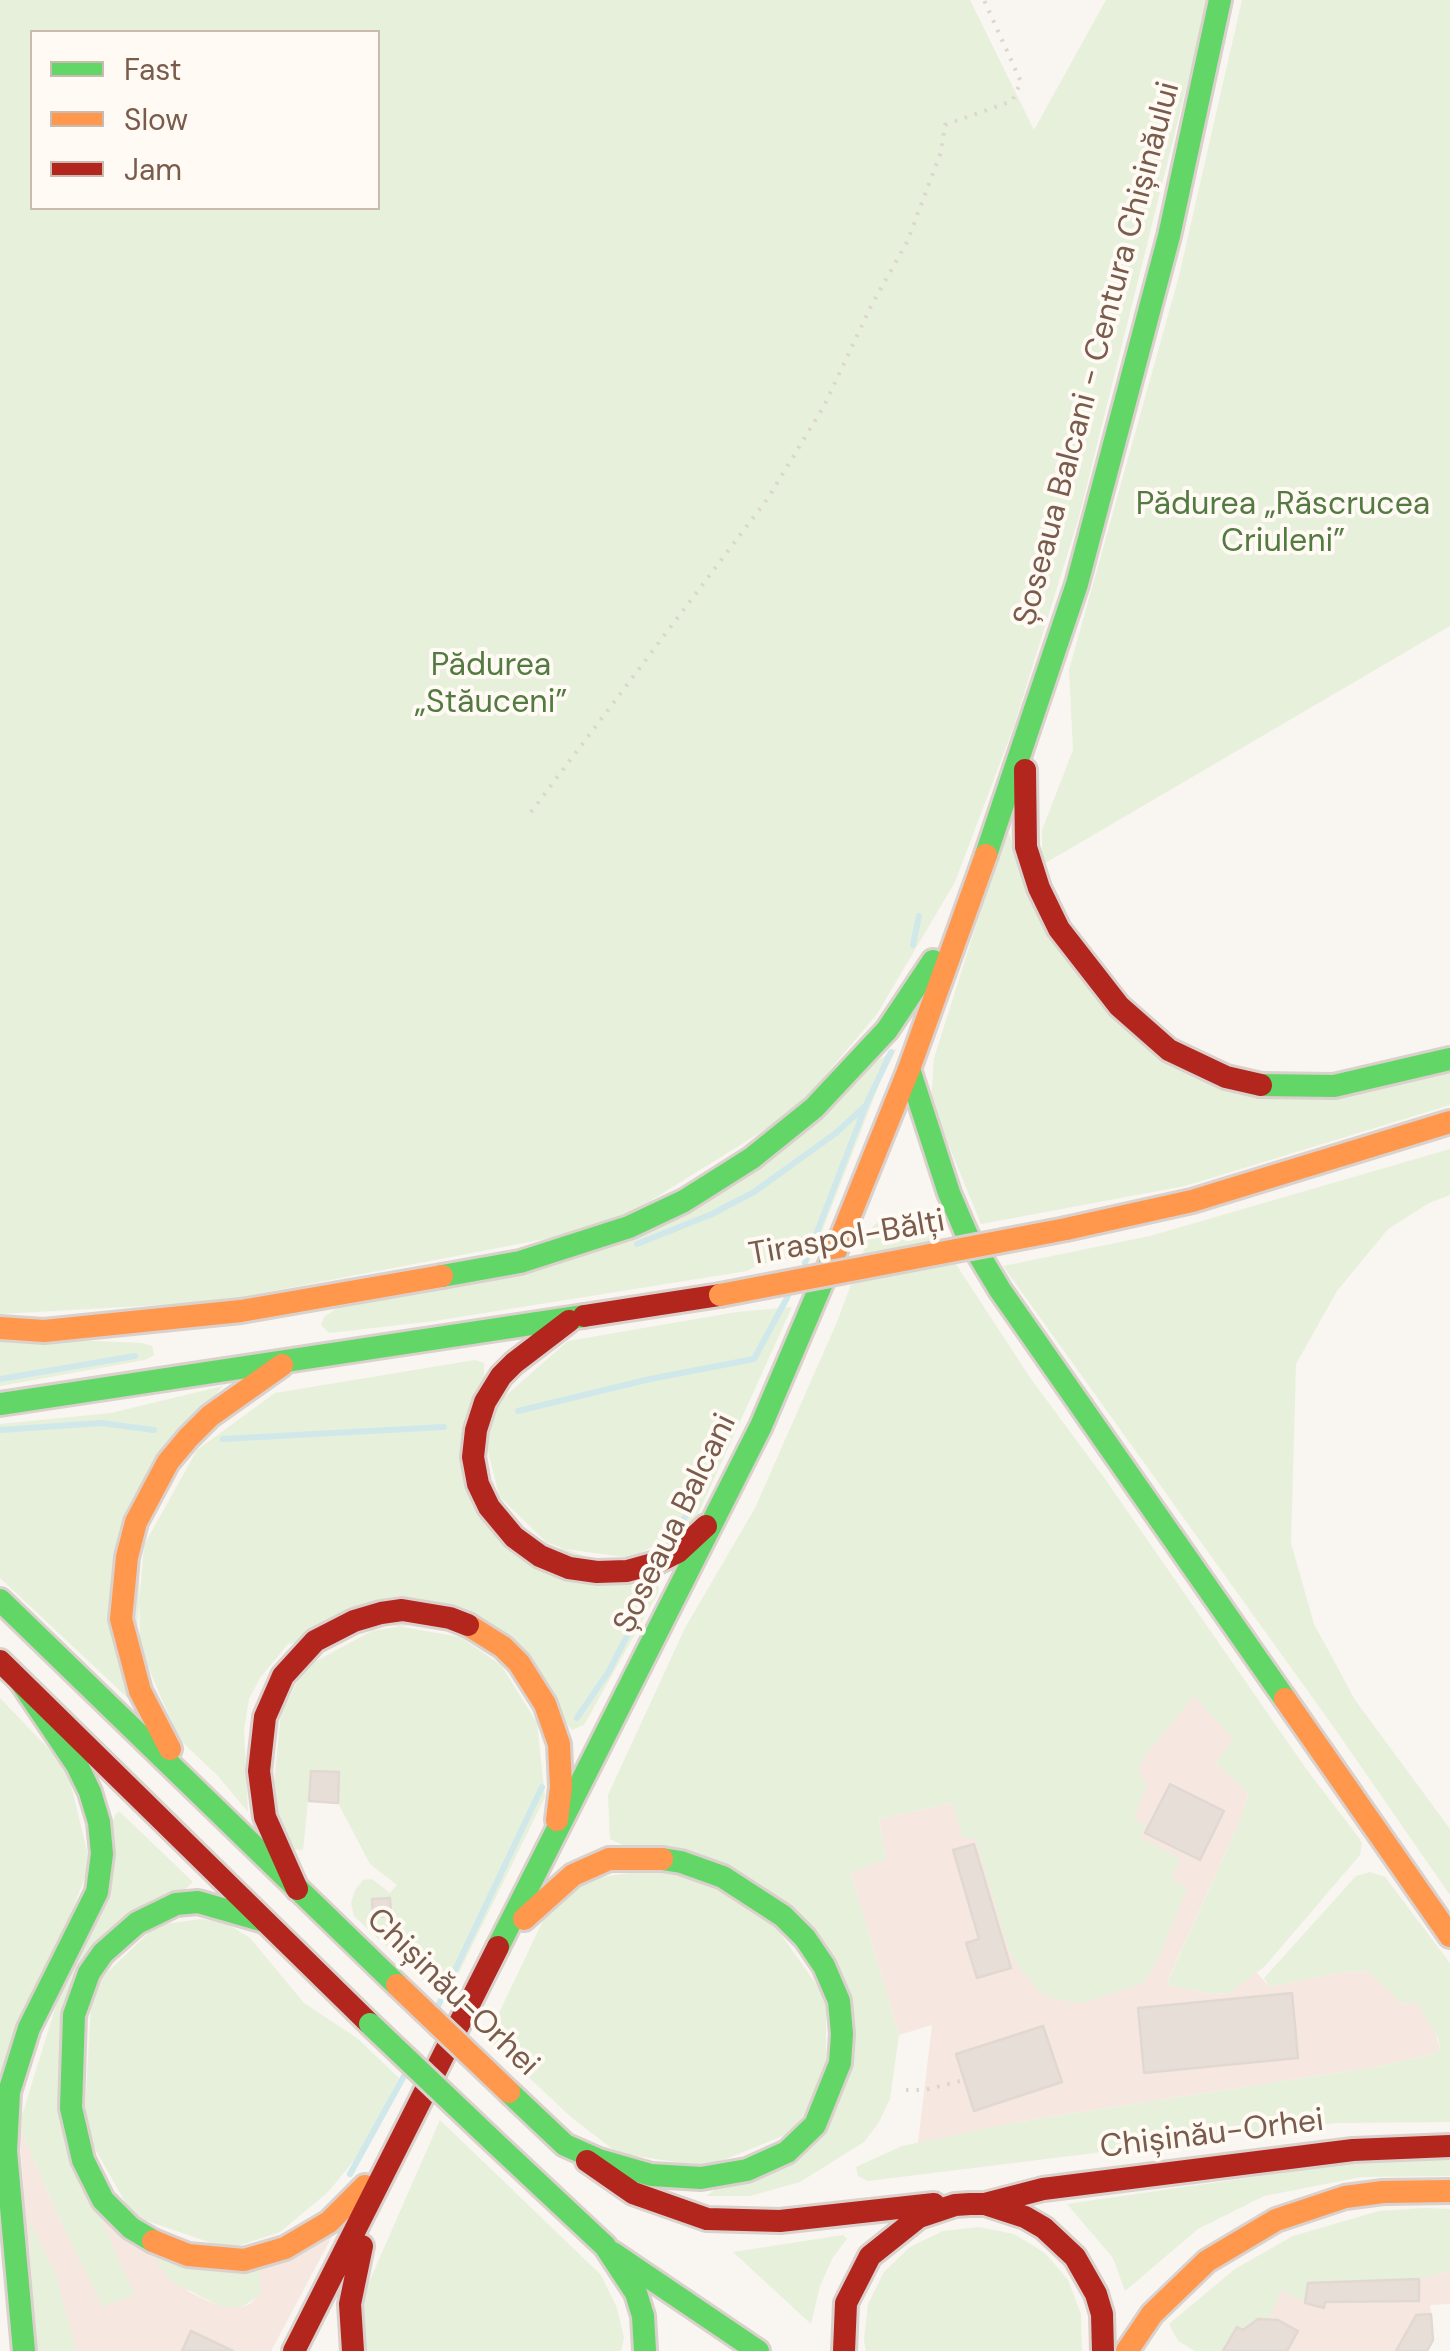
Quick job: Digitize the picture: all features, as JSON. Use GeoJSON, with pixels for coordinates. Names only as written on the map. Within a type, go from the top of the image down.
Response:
{"type":"FeatureCollection","features":[{"type":"Feature","properties":{"kind":"main road","name":"Șoseaua Balcani - Centura Chișinăului"},"geometry":{"type":"LineString","coordinates":[[973,894],[1104,488],[1170,236],[1220,0]]}},
{"type":"Feature","properties":{"kind":"main road"},"geometry":{"type":"LineString","coordinates":[[1024,741],[1026,848],[1039,888],[1059,929],[1119,1006],[1169,1050],[1226,1077],[1296,1088],[1334,1086],[1450,1059]]}},
{"type":"Feature","properties":{"kind":"main road"},"geometry":{"type":"LineString","coordinates":[[0,1404],[520,1262],[630,1227],[684,1201],[752,1158],[814,1108],[887,1030],[973,894]]}},
{"type":"Feature","properties":{"kind":"main road","name":"Șoseaua Balcani"},"geometry":{"type":"LineString","coordinates":[[294,2351],[718,1514],[812,1310],[910,1068],[973,894]]}},
{"type":"Feature","properties":{"kind":"main road"},"geometry":{"type":"LineString","coordinates":[[910,1068],[948,1193],[1000,1290],[1450,1936]]}},
{"type":"Feature","properties":{"kind":"main road","name":"Tiraspol-Bălți"},"geometry":{"type":"LineString","coordinates":[[242,1339],[292,1359],[720,1295],[1192,1201],[1450,1122]]}},
{"type":"Feature","properties":{"kind":"main road"},"geometry":{"type":"LineString","coordinates":[[576,1316],[514,1363],[484,1402],[473,1445],[474,1470],[488,1506],[502,1526],[525,1546],[554,1562],[612,1572],[642,1568],[668,1557],[718,1514]]}},
{"type":"Feature","properties":{"kind":"main road"},"geometry":{"type":"LineString","coordinates":[[0,1328],[242,1339]]}},
{"type":"Feature","properties":{"kind":"main road"},"geometry":{"type":"LineString","coordinates":[[192,1787],[158,1729],[128,1656],[121,1619],[127,1556],[149,1494],[188,1438],[240,1393],[292,1359]]}},
{"type":"Feature","properties":{"kind":"main road","name":"Chișinău-Orhei"},"geometry":{"type":"LineString","coordinates":[[0,1600],[508,2092],[565,2145],[633,2193],[707,2219],[756,2223],[917,2204],[985,2204],[1042,2188],[1353,2150],[1450,2146]]}},
{"type":"Feature","properties":{"kind":"main road"},"geometry":{"type":"LineString","coordinates":[[298,1889],[265,1817],[259,1771],[265,1717],[283,1676],[316,1641],[344,1625],[381,1613],[402,1610],[450,1618],[475,1628],[519,1663],[546,1704],[559,1744],[561,1788],[554,1840]]}},
{"type":"Feature","properties":{"kind":"main road"},"geometry":{"type":"LineString","coordinates":[[0,1661],[370,2024],[634,2270],[700,2338]]}},
{"type":"Feature","properties":{"kind":"main road"},"geometry":{"type":"LineString","coordinates":[[22,1682],[78,1765],[99,1822],[102,1854],[97,1892],[29,2028],[9,2092],[6,2150],[24,2351]]}},
{"type":"Feature","properties":{"kind":"main road"},"geometry":{"type":"LineString","coordinates":[[495,1952],[554,1888],[591,1864],[631,1857],[681,1862],[724,1877],[783,1916],[814,1952],[839,2002],[840,2062],[831,2092],[815,2126],[802,2141],[768,2162],[727,2176],[678,2178],[623,2168],[565,2145]]}},
{"type":"Feature","properties":{"kind":"main road"},"geometry":{"type":"LineString","coordinates":[[264,1921],[198,1902],[176,1904],[120,1936],[89,1972],[74,2016],[70,2058],[74,2125],[91,2182],[114,2214],[158,2244],[188,2256],[244,2260],[285,2248],[329,2222],[389,2161]]}},
{"type":"Feature","properties":{"kind":"main road"},"geometry":{"type":"LineString","coordinates":[[1126,2351],[1180,2284],[1225,2248],[1276,2220],[1359,2195],[1450,2191]]}},
{"type":"Feature","properties":{"kind":"main road"},"geometry":{"type":"LineString","coordinates":[[353,2351],[350,2304],[368,2203]]}},
{"type":"Feature","properties":{"kind":"main road"},"geometry":{"type":"LineString","coordinates":[[985,2204],[1025,2217],[1044,2228],[1076,2257],[1102,2314],[1103,2351]]}},
{"type":"Feature","properties":{"kind":"main road"},"geometry":{"type":"LineString","coordinates":[[844,2351],[846,2303],[870,2256],[919,2217],[954,2205]]}},
{"type":"Feature","properties":{"kind":"main road"},"geometry":{"type":"LineString","coordinates":[[605,2246],[636,2292],[643,2316],[645,2351]]}},
{"type":"Feature","properties":{"kind":"main road"},"geometry":{"type":"LineString","coordinates":[[634,2270],[758,2351]]}},
{"type":"Feature","properties":{"kind":"path"},"geometry":{"type":"LineString","coordinates":[[531,812],[768,498],[824,406],[871,306],[907,242],[946,125],[1012,101],[1020,82],[984,0]]}},
{"type":"Feature","properties":{"kind":"path"},"geometry":{"type":"LineString","coordinates":[[906,2090],[924,2090],[964,2080]]}},
{"type":"Feature","properties":{"kind":"shaded area"},"geometry":{"type":"Polygon","coordinates":[[[1194,1695],[1233,1739],[1216,1763],[1248,1792],[1242,1816],[1169,1985],[1213,1994],[1230,1993],[1256,1972],[1270,1987],[1367,1971],[1403,2004],[1416,2002],[1434,2028],[1440,2049],[1434,2054],[1381,2066],[1023,2121],[918,2143],[932,2025],[899,2035],[851,1873],[886,1859],[879,1819],[952,1803],[963,1838],[975,1837],[994,1898],[1138,1771],[1143,1758],[1194,1695]]]}},
{"type":"Feature","properties":{"kind":"shaded area"},"geometry":{"type":"Polygon","coordinates":[[[19,2125],[64,2229],[100,2216],[151,2253],[189,2292],[221,2307],[250,2304],[259,2295],[260,2267],[336,2229],[271,2351],[35,2351],[19,2125]]]}},
{"type":"Feature","properties":{"kind":"shaded area"},"geometry":{"type":"Polygon","coordinates":[[[1450,2271],[1450,2304],[1430,2305],[1433,2340],[1427,2351],[1210,2351],[1257,2296],[1308,2283],[1419,2279],[1450,2271]]]}},
{"type":"Feature","properties":{"kind":"green space","name":"Pădurea „Stăuceni”"},"geometry":{"type":"Polygon","coordinates":[[[0,0],[970,0],[1034,130],[1106,0],[1208,0],[1079,517],[1014,726],[955,882],[877,1014],[795,1111],[608,1227],[215,1302],[0,1314],[0,0]]]}},
{"type":"Feature","properties":{"kind":"green space","name":"Pădurea „Răscrucea Criuleni”"},"geometry":{"type":"Polygon","coordinates":[[[1242,0],[1450,0],[1450,626],[1042,865],[1042,830],[1073,750],[1069,670],[1179,276],[1242,0]]]}},
{"type":"Feature","properties":{"kind":"green space"},"geometry":{"type":"Polygon","coordinates":[[[1007,828],[1034,904],[1200,1080],[1450,1067],[1450,1105],[1185,1186],[981,1224],[931,1102],[934,1058],[1007,828]]]}},
{"type":"Feature","properties":{"kind":"green space"},"geometry":{"type":"Polygon","coordinates":[[[897,1048],[814,1252],[747,1271],[434,1321],[329,1333],[321,1325],[324,1317],[349,1300],[574,1259],[897,1048]]]}},
{"type":"Feature","properties":{"kind":"green space"},"geometry":{"type":"Polygon","coordinates":[[[1450,1149],[1450,1195],[1429,1203],[1388,1229],[1337,1291],[1296,1364],[1291,1543],[1314,1624],[1355,1700],[1450,1829],[1450,1895],[1003,1266],[1150,1236],[1450,1149]]]}},
{"type":"Feature","properties":{"kind":"green space"},"geometry":{"type":"Polygon","coordinates":[[[888,1215],[931,1226],[1031,1379],[1359,1838],[1360,1855],[1265,1966],[1230,1993],[1213,1994],[1169,1985],[1242,1816],[1248,1793],[1216,1763],[1233,1739],[1194,1696],[1143,1758],[1138,1771],[1147,1784],[1134,1819],[1146,1825],[1140,1837],[1181,1859],[1171,1879],[1187,1888],[1156,1964],[1142,1984],[1082,2003],[1054,1999],[1039,1992],[1019,1967],[1010,1953],[975,1838],[963,1838],[952,1803],[879,1819],[886,1859],[851,1873],[899,2035],[890,2099],[864,2142],[800,2182],[750,2196],[706,2196],[839,2105],[821,1940],[610,1839],[608,1795],[685,1628],[755,1508],[837,1322],[873,1226],[888,1215]]]}},
{"type":"Feature","properties":{"kind":"green space"},"geometry":{"type":"Polygon","coordinates":[[[792,1307],[693,1525],[631,1558],[551,1547],[499,1496],[486,1442],[494,1406],[568,1341],[737,1312],[792,1307]]]}},
{"type":"Feature","properties":{"kind":"green space"},"geometry":{"type":"Polygon","coordinates":[[[0,1337],[142,1343],[152,1346],[154,1355],[145,1360],[0,1386],[0,1337]]]}},
{"type":"Feature","properties":{"kind":"green space"},"geometry":{"type":"Polygon","coordinates":[[[475,1360],[484,1363],[486,1521],[650,1579],[659,1587],[658,1593],[584,1725],[572,1730],[474,1615],[288,1644],[260,1678],[249,1699],[244,1730],[248,1812],[179,1739],[140,1648],[139,1554],[197,1450],[275,1393],[475,1360]]]}},
{"type":"Feature","properties":{"kind":"green space"},"geometry":{"type":"Polygon","coordinates":[[[223,1386],[150,1474],[131,1701],[0,1578],[0,1424],[111,1413],[223,1386]]]}},
{"type":"Feature","properties":{"kind":"green space"},"geometry":{"type":"Polygon","coordinates":[[[385,1624],[460,1637],[501,1665],[537,1723],[545,1797],[445,2001],[354,1916],[351,1903],[363,1880],[372,1879],[390,1893],[397,1885],[370,1864],[338,1803],[339,1772],[311,1771],[303,1850],[291,1849],[272,1805],[281,1713],[305,1667],[385,1624]]]}},
{"type":"Feature","properties":{"kind":"green space"},"geometry":{"type":"Polygon","coordinates":[[[0,1698],[67,1768],[90,1864],[0,2099],[0,1698]]]}},
{"type":"Feature","properties":{"kind":"green space"},"geometry":{"type":"Polygon","coordinates":[[[119,1811],[193,1882],[63,2003],[100,2216],[134,2295],[103,2307],[19,2125],[119,1811]]]}},
{"type":"Feature","properties":{"kind":"green space"},"geometry":{"type":"Polygon","coordinates":[[[667,1868],[765,1912],[826,1998],[826,2071],[795,2131],[706,2167],[618,2153],[572,2118],[487,2038],[549,1908],[579,1880],[667,1868]]]}},
{"type":"Feature","properties":{"kind":"green space"},"geometry":{"type":"Polygon","coordinates":[[[1370,1872],[1385,1877],[1450,1963],[1450,2122],[1337,2123],[868,2181],[858,2176],[856,2167],[902,2146],[1023,2121],[1381,2066],[1434,2054],[1440,2049],[1438,2038],[1416,2002],[1403,2004],[1367,1971],[1270,1987],[1264,1978],[1356,1876],[1370,1872]]]}},
{"type":"Feature","properties":{"kind":"green space"},"geometry":{"type":"Polygon","coordinates":[[[201,1919],[226,1923],[250,1938],[304,2003],[357,2038],[399,2078],[360,2153],[328,2192],[280,2232],[229,2249],[133,2216],[84,2129],[92,1987],[157,1925],[201,1919]]]}},
{"type":"Feature","properties":{"kind":"green space"},"geometry":{"type":"Polygon","coordinates":[[[440,2120],[601,2275],[617,2308],[624,2338],[621,2351],[362,2351],[363,2296],[440,2120]]]}},
{"type":"Feature","properties":{"kind":"green space"},"geometry":{"type":"Polygon","coordinates":[[[1450,2159],[1450,2176],[1361,2177],[1264,2196],[1198,2229],[1125,2291],[1113,2258],[1067,2204],[1344,2164],[1450,2159]]]}},
{"type":"Feature","properties":{"kind":"green space"},"geometry":{"type":"Polygon","coordinates":[[[1450,2209],[1450,2271],[1419,2279],[1308,2283],[1305,2303],[1281,2290],[1269,2320],[1258,2319],[1243,2330],[1237,2328],[1223,2351],[1195,2351],[1178,2341],[1169,2324],[1235,2269],[1293,2236],[1379,2211],[1450,2209]]]}},
{"type":"Feature","properties":{"kind":"green space"},"geometry":{"type":"Polygon","coordinates":[[[29,2219],[56,2275],[76,2351],[35,2351],[29,2219]]]}},
{"type":"Feature","properties":{"kind":"green space"},"geometry":{"type":"Polygon","coordinates":[[[979,2227],[1014,2234],[1045,2253],[1068,2280],[1081,2314],[1082,2351],[866,2351],[868,2304],[884,2272],[910,2247],[943,2231],[979,2227]]]}},
{"type":"Feature","properties":{"kind":"green space"},"geometry":{"type":"Polygon","coordinates":[[[843,2235],[847,2239],[833,2257],[820,2286],[811,2324],[733,2252],[843,2235]]]}},
{"type":"Feature","properties":{"kind":"green space"},"geometry":{"type":"Polygon","coordinates":[[[151,2253],[260,2267],[260,2295],[242,2307],[221,2307],[175,2283],[151,2253]]]}},
{"type":"Feature","properties":{"kind":"building"},"geometry":{"type":"Polygon","coordinates":[[[311,1771],[339,1772],[338,1803],[309,1801],[311,1771]]]}},
{"type":"Feature","properties":{"kind":"building"},"geometry":{"type":"Polygon","coordinates":[[[1170,1784],[1224,1811],[1200,1860],[1145,1833],[1170,1784]]]}},
{"type":"Feature","properties":{"kind":"building"},"geometry":{"type":"Polygon","coordinates":[[[974,1844],[1011,1968],[977,1978],[966,1943],[979,1939],[953,1850],[974,1844]]]}},
{"type":"Feature","properties":{"kind":"building"},"geometry":{"type":"Polygon","coordinates":[[[390,1898],[391,1916],[373,1917],[372,1899],[390,1898]]]}},
{"type":"Feature","properties":{"kind":"building"},"geometry":{"type":"Polygon","coordinates":[[[1292,1993],[1298,2058],[1144,2073],[1138,2008],[1292,1993]]]}},
{"type":"Feature","properties":{"kind":"building"},"geometry":{"type":"Polygon","coordinates":[[[1043,2026],[1062,2082],[974,2111],[956,2054],[1043,2026]]]}},
{"type":"Feature","properties":{"kind":"building"},"geometry":{"type":"Polygon","coordinates":[[[1419,2279],[1419,2301],[1325,2302],[1324,2308],[1305,2303],[1308,2283],[1419,2279]]]}},
{"type":"Feature","properties":{"kind":"building"},"geometry":{"type":"Polygon","coordinates":[[[1431,2314],[1433,2340],[1427,2351],[1396,2351],[1416,2315],[1431,2314]]]}},
{"type":"Feature","properties":{"kind":"building"},"geometry":{"type":"Polygon","coordinates":[[[1258,2319],[1278,2320],[1298,2331],[1287,2351],[1223,2351],[1237,2327],[1243,2330],[1258,2319]]]}},
{"type":"Feature","properties":{"kind":"building"},"geometry":{"type":"Polygon","coordinates":[[[191,2331],[233,2351],[182,2351],[191,2331]]]}},
{"type":"Feature","properties":{"kind":"waterway"},"geometry":{"type":"LineString","coordinates":[[913,945],[919,916]]}},
{"type":"Feature","properties":{"kind":"waterway"},"geometry":{"type":"LineString","coordinates":[[805,1263],[866,1105],[891,1052]]}},
{"type":"Feature","properties":{"kind":"waterway"},"geometry":{"type":"LineString","coordinates":[[637,1244],[712,1214],[754,1192],[836,1133],[864,1107]]}},
{"type":"Feature","properties":{"kind":"waterway"},"geometry":{"type":"LineString","coordinates":[[518,1411],[754,1359],[788,1296]]}},
{"type":"Feature","properties":{"kind":"waterway"},"geometry":{"type":"LineString","coordinates":[[0,1379],[135,1356]]}},
{"type":"Feature","properties":{"kind":"waterway"},"geometry":{"type":"LineString","coordinates":[[0,1430],[101,1423],[154,1430]]}},
{"type":"Feature","properties":{"kind":"waterway"},"geometry":{"type":"LineString","coordinates":[[223,1439],[444,1427]]}},
{"type":"Feature","properties":{"kind":"waterway"},"geometry":{"type":"LineString","coordinates":[[682,1523],[729,1428]]}},
{"type":"Feature","properties":{"kind":"waterway"},"geometry":{"type":"LineString","coordinates":[[577,1718],[609,1671],[651,1589]]}},
{"type":"Feature","properties":{"kind":"waterway"},"geometry":{"type":"LineString","coordinates":[[438,2006],[542,1787]]}},
{"type":"Feature","properties":{"kind":"waterway"},"geometry":{"type":"LineString","coordinates":[[350,2174],[404,2076]]}},
{"type":"Feature","properties":{"kind":"traffic: fast"},"geometry":{"type":"LineString","coordinates":[[986,855],[1077,584],[1169,236],[1220,0]]}},
{"type":"Feature","properties":{"kind":"traffic: fast"},"geometry":{"type":"LineString","coordinates":[[442,1276],[520,1262],[629,1227],[684,1201],[752,1158],[814,1108],[887,1030],[933,961]]}},
{"type":"Feature","properties":{"kind":"traffic: fast"},"geometry":{"type":"LineString","coordinates":[[1261,1085],[1334,1086],[1450,1059]]}},
{"type":"Feature","properties":{"kind":"traffic: fast"},"geometry":{"type":"LineString","coordinates":[[909,1069],[949,1193],[967,1235],[1000,1290],[1285,1699]]}},
{"type":"Feature","properties":{"kind":"traffic: fast"},"geometry":{"type":"LineString","coordinates":[[498,1947],[761,1426],[836,1250]]}},
{"type":"Feature","properties":{"kind":"traffic: fast"},"geometry":{"type":"LineString","coordinates":[[0,1404],[584,1316]]}},
{"type":"Feature","properties":{"kind":"traffic: fast"},"geometry":{"type":"LineString","coordinates":[[0,1600],[397,1985]]}},
{"type":"Feature","properties":{"kind":"traffic: fast"},"geometry":{"type":"LineString","coordinates":[[21,1682],[77,1765],[90,1792],[99,1822],[102,1854],[97,1892],[29,2028],[9,2092],[6,2151],[24,2351]]}},
{"type":"Feature","properties":{"kind":"traffic: fast"},"geometry":{"type":"LineString","coordinates":[[509,2092],[565,2145],[651,2175],[701,2178],[747,2170],[787,2152],[815,2125],[840,2063],[842,2034],[839,2001],[824,1966],[805,1938],[783,1916],[723,1877],[662,1859]]}},
{"type":"Feature","properties":{"kind":"traffic: fast"},"geometry":{"type":"LineString","coordinates":[[153,2241],[131,2228],[103,2200],[83,2160],[71,2108],[74,2015],[89,1973],[103,1953],[137,1923],[176,1904],[198,1902],[264,1921]]}},
{"type":"Feature","properties":{"kind":"traffic: fast"},"geometry":{"type":"LineString","coordinates":[[370,2024],[493,2141]]}},
{"type":"Feature","properties":{"kind":"traffic: fast"},"geometry":{"type":"LineString","coordinates":[[493,2141],[605,2246],[636,2293],[643,2316],[645,2351]]}},
{"type":"Feature","properties":{"kind":"traffic: fast"},"geometry":{"type":"LineString","coordinates":[[613,2253],[758,2351]]}},
{"type":"Feature","properties":{"kind":"traffic: slow"},"geometry":{"type":"LineString","coordinates":[[836,1250],[909,1069],[986,855]]}},
{"type":"Feature","properties":{"kind":"traffic: slow"},"geometry":{"type":"LineString","coordinates":[[1066,1229],[1192,1201],[1450,1122]]}},
{"type":"Feature","properties":{"kind":"traffic: slow"},"geometry":{"type":"LineString","coordinates":[[720,1295],[1066,1229]]}},
{"type":"Feature","properties":{"kind":"traffic: slow"},"geometry":{"type":"LineString","coordinates":[[0,1328],[44,1331],[241,1311],[442,1276]]}},
{"type":"Feature","properties":{"kind":"traffic: slow"},"geometry":{"type":"LineString","coordinates":[[170,1749],[140,1691],[121,1619],[127,1557],[136,1522],[168,1462],[188,1438],[210,1416],[282,1365]]}},
{"type":"Feature","properties":{"kind":"traffic: slow"},"geometry":{"type":"LineString","coordinates":[[468,1625],[503,1647],[519,1663],[545,1704],[559,1744],[561,1787],[557,1820]]}},
{"type":"Feature","properties":{"kind":"traffic: slow"},"geometry":{"type":"LineString","coordinates":[[1285,1699],[1450,1936]]}},
{"type":"Feature","properties":{"kind":"traffic: slow"},"geometry":{"type":"LineString","coordinates":[[524,1919],[573,1875],[609,1859],[662,1859]]}},
{"type":"Feature","properties":{"kind":"traffic: slow"},"geometry":{"type":"LineString","coordinates":[[397,1985],[509,2092]]}},
{"type":"Feature","properties":{"kind":"traffic: slow"},"geometry":{"type":"LineString","coordinates":[[153,2241],[188,2255],[244,2260],[285,2248],[329,2222],[365,2186]]}},
{"type":"Feature","properties":{"kind":"traffic: slow"},"geometry":{"type":"LineString","coordinates":[[1127,2351],[1152,2314],[1207,2261],[1276,2220],[1345,2197],[1450,2191]]}},
{"type":"Feature","properties":{"kind":"traffic: jam"},"geometry":{"type":"LineString","coordinates":[[1025,770],[1026,847],[1039,888],[1059,929],[1119,1006],[1169,1050],[1226,1077],[1261,1085]]}},
{"type":"Feature","properties":{"kind":"traffic: jam"},"geometry":{"type":"LineString","coordinates":[[584,1316],[720,1295]]}},
{"type":"Feature","properties":{"kind":"traffic: jam"},"geometry":{"type":"LineString","coordinates":[[569,1321],[514,1363],[485,1402],[473,1457],[478,1484],[489,1507],[514,1537],[540,1556],[569,1568],[597,1572],[627,1571],[656,1563],[678,1552],[706,1526]]}},
{"type":"Feature","properties":{"kind":"traffic: jam"},"geometry":{"type":"LineString","coordinates":[[297,1889],[265,1817],[259,1771],[265,1717],[283,1676],[315,1641],[354,1621],[381,1613],[402,1610],[468,1625]]}},
{"type":"Feature","properties":{"kind":"traffic: jam"},"geometry":{"type":"LineString","coordinates":[[0,1661],[370,2024]]}},
{"type":"Feature","properties":{"kind":"traffic: jam"},"geometry":{"type":"LineString","coordinates":[[294,2351],[498,1947]]}},
{"type":"Feature","properties":{"kind":"traffic: jam"},"geometry":{"type":"LineString","coordinates":[[985,2204],[1043,2189],[1353,2150],[1450,2146]]}},
{"type":"Feature","properties":{"kind":"traffic: jam"},"geometry":{"type":"LineString","coordinates":[[587,2161],[633,2193],[707,2219],[780,2221],[934,2204]]}},
{"type":"Feature","properties":{"kind":"traffic: jam"},"geometry":{"type":"LineString","coordinates":[[844,2351],[846,2303],[870,2256],[919,2217],[970,2204],[985,2204],[1025,2217],[1044,2228],[1075,2257],[1096,2294],[1102,2314],[1103,2351]]}},
{"type":"Feature","properties":{"kind":"traffic: jam"},"geometry":{"type":"LineString","coordinates":[[353,2351],[350,2304],[362,2246]]}}]}
